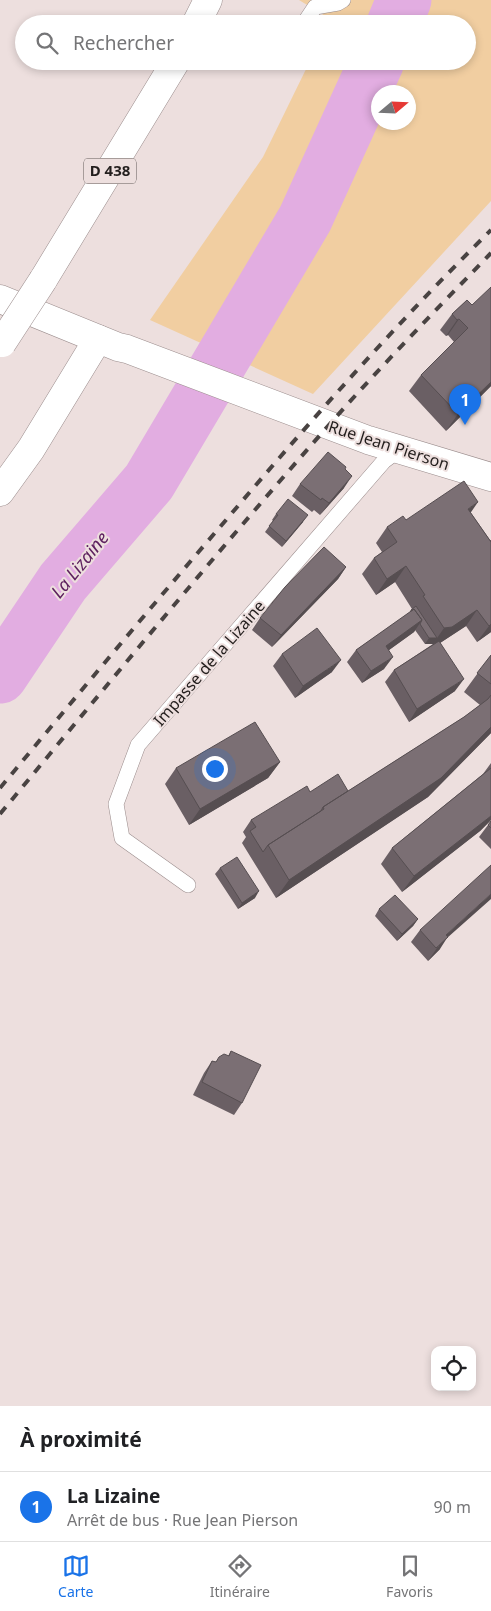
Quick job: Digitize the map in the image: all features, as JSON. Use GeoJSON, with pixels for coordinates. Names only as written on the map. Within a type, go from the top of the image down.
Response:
{"type":"FeatureCollection","features":[{"type":"Feature","properties":{"kind":"main road"},"geometry":{"type":"LineString","coordinates":[[200,15],[208,0]]}},
{"type":"Feature","properties":{"kind":"main road","name":"D 438"},"geometry":{"type":"LineString","coordinates":[[1,345],[43,280],[171,70]]}},
{"type":"Feature","properties":{"kind":"main road","name":"Rue Jean Pierson"},"geometry":{"type":"LineString","coordinates":[[1,300],[118,347],[127,348],[368,440],[491,477]]}},
{"type":"Feature","properties":{"kind":"main road"},"geometry":{"type":"LineString","coordinates":[[0,492],[31,449],[98,339]]}},
{"type":"Feature","properties":{"kind":"lane"},"geometry":{"type":"LineString","coordinates":[[310,15],[315,7],[338,3],[343,0]]}},
{"type":"Feature","properties":{"kind":"lane","name":"Impasse de la Lizaine"},"geometry":{"type":"LineString","coordinates":[[188,886],[122,838],[116,804],[138,745],[384,461],[399,450]]}},
{"type":"Feature","properties":{"kind":"shaded area"},"geometry":{"type":"Polygon","coordinates":[[[299,0],[491,0],[491,201],[313,394],[150,320],[263,157],[306,70],[476,70],[476,15],[323,15],[299,0]]]}},
{"type":"Feature","properties":{"kind":"building"},"geometry":{"type":"Polygon","coordinates":[[[491,287],[491,382],[458,414],[421,375],[468,328],[452,314],[467,300],[472,305],[491,287]]]}},
{"type":"Feature","properties":{"kind":"building"},"geometry":{"type":"Polygon","coordinates":[[[328,452],[346,467],[345,469],[352,476],[329,503],[322,498],[321,500],[300,484],[328,452]]]}},
{"type":"Feature","properties":{"kind":"building"},"geometry":{"type":"Polygon","coordinates":[[[464,481],[478,502],[468,509],[491,542],[491,624],[489,626],[477,610],[452,627],[444,628],[406,566],[387,579],[374,558],[397,542],[387,527],[403,516],[406,520],[464,481]]]}},
{"type":"Feature","properties":{"kind":"building"},"geometry":{"type":"Polygon","coordinates":[[[288,499],[308,515],[286,541],[269,526],[288,499]]]}},
{"type":"Feature","properties":{"kind":"building"},"geometry":{"type":"Polygon","coordinates":[[[324,547],[346,567],[281,635],[260,618],[285,587],[324,547]]]}},
{"type":"Feature","properties":{"kind":"building"},"geometry":{"type":"Polygon","coordinates":[[[416,606],[437,638],[429,638],[420,624],[422,620],[414,609],[411,611],[416,606]]]}},
{"type":"Feature","properties":{"kind":"building"},"geometry":{"type":"Polygon","coordinates":[[[414,609],[422,620],[386,646],[393,657],[371,671],[356,650],[414,609]]]}},
{"type":"Feature","properties":{"kind":"building"},"geometry":{"type":"Polygon","coordinates":[[[317,628],[341,660],[303,686],[282,654],[317,628]]]}},
{"type":"Feature","properties":{"kind":"building"},"geometry":{"type":"Polygon","coordinates":[[[439,641],[464,679],[417,709],[394,670],[439,641]]]}},
{"type":"Feature","properties":{"kind":"building"},"geometry":{"type":"Polygon","coordinates":[[[491,655],[491,684],[477,673],[491,655]]]}},
{"type":"Feature","properties":{"kind":"building"},"geometry":{"type":"Polygon","coordinates":[[[491,695],[491,727],[441,778],[289,880],[268,845],[324,809],[323,807],[464,717],[491,695]]]}},
{"type":"Feature","properties":{"kind":"building"},"geometry":{"type":"Polygon","coordinates":[[[255,722],[280,762],[200,809],[176,768],[255,722]]]}},
{"type":"Feature","properties":{"kind":"building"},"geometry":{"type":"Polygon","coordinates":[[[491,768],[491,816],[414,876],[392,848],[491,768]]]}},
{"type":"Feature","properties":{"kind":"building"},"geometry":{"type":"Polygon","coordinates":[[[338,774],[348,791],[268,845],[263,852],[250,831],[256,827],[251,820],[307,786],[310,792],[338,774]]]}},
{"type":"Feature","properties":{"kind":"building"},"geometry":{"type":"Polygon","coordinates":[[[237,857],[259,891],[242,903],[220,868],[237,857]]]}},
{"type":"Feature","properties":{"kind":"building"},"geometry":{"type":"Polygon","coordinates":[[[491,865],[491,894],[446,935],[448,937],[436,948],[420,930],[491,865]]]}},
{"type":"Feature","properties":{"kind":"building"},"geometry":{"type":"Polygon","coordinates":[[[395,895],[418,919],[402,934],[379,909],[395,895]]]}},
{"type":"Feature","properties":{"kind":"building"},"geometry":{"type":"Polygon","coordinates":[[[231,1051],[261,1065],[242,1103],[202,1082],[212,1061],[216,1062],[224,1054],[229,1056],[231,1051]]]}},
{"type":"Feature","properties":{"kind":"waterway","name":"La Lizaine"},"geometry":{"type":"LineString","coordinates":[[398,15],[404,0]]}},
{"type":"Feature","properties":{"kind":"waterway","name":"La Lizaine"},"geometry":{"type":"LineString","coordinates":[[0,676],[63,582],[149,482],[305,219],[373,70]]}},
{"type":"Feature","properties":{"kind":"railway"},"geometry":{"type":"LineString","coordinates":[[0,788],[290,445],[389,336],[491,230]]}},
{"type":"Feature","properties":{"kind":"railway"},"geometry":{"type":"LineString","coordinates":[[0,814],[203,570],[328,426],[388,360],[491,253]]}},
{"type":"Feature","properties":{"kind":"place","name":"La Lizaine"},"geometry":{"type":"Point","coordinates":[465,425]}}]}
